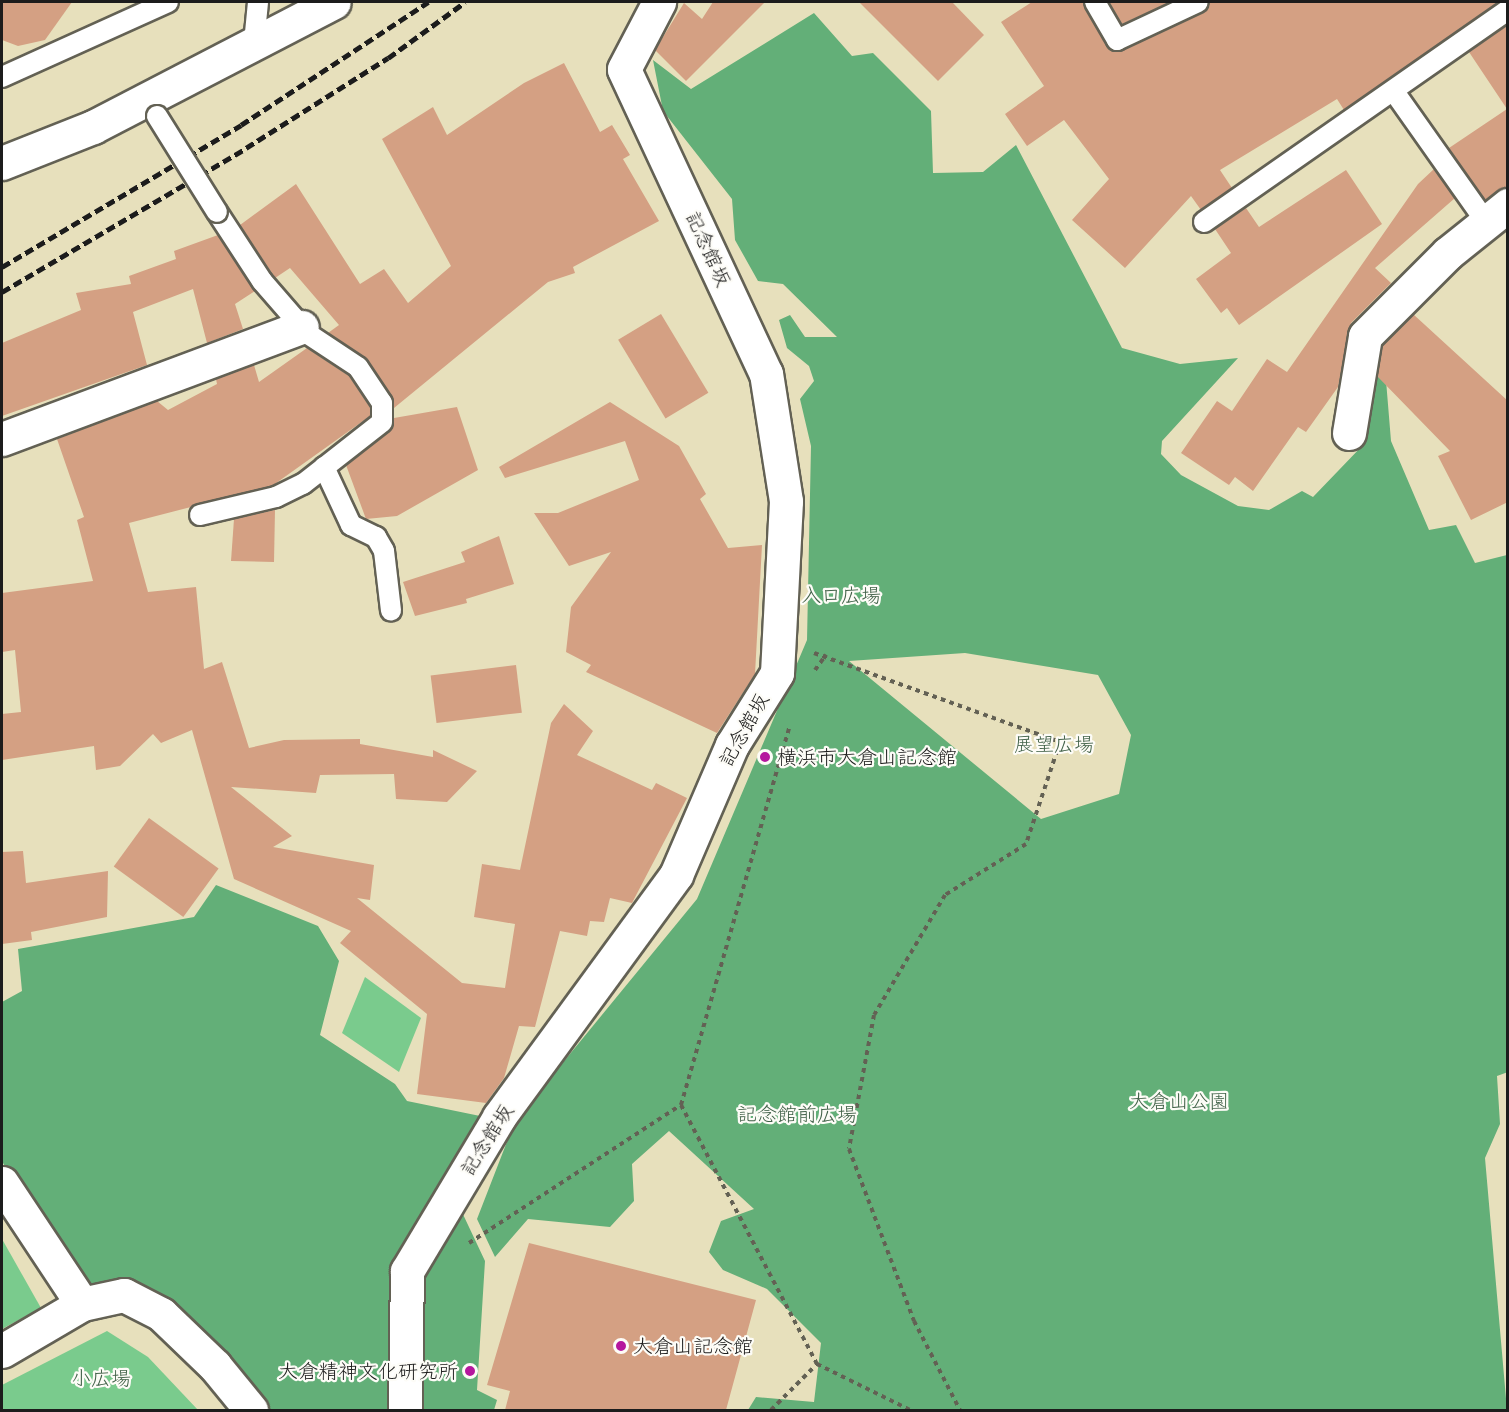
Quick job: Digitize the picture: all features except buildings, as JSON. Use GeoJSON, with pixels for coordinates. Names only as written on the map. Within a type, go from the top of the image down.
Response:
{"type":"FeatureCollection","features":[{"type":"Feature","properties":{"kind":"street"},"geometry":{"type":"LineString","coordinates":[[2,163],[152,108],[254,43],[334,2]]}},
{"type":"Feature","properties":{"kind":"street","name":"記念館坂"},"geometry":{"type":"LineString","coordinates":[[405,1410],[407,1270],[499,1117],[676,874],[732,745],[777,673],[786,501],[766,374],[624,69],[659,2]]}},
{"type":"Feature","properties":{"kind":"street"},"geometry":{"type":"LineString","coordinates":[[1349,433],[1365,336],[1497,213]]}},
{"type":"Feature","properties":{"kind":"street"},"geometry":{"type":"LineString","coordinates":[[2,439],[302,327]]}},
{"type":"Feature","properties":{"kind":"street"},"geometry":{"type":"LineString","coordinates":[[2,1183],[82,1304]]}},
{"type":"Feature","properties":{"kind":"street"},"geometry":{"type":"LineString","coordinates":[[2,1351],[82,1304],[124,1295],[160,1314],[215,1366],[251,1410]]}},
{"type":"Feature","properties":{"kind":"lane"},"geometry":{"type":"LineString","coordinates":[[2,77],[168,2]]}},
{"type":"Feature","properties":{"kind":"lane"},"geometry":{"type":"LineString","coordinates":[[254,43],[258,2]]}},
{"type":"Feature","properties":{"kind":"lane"},"geometry":{"type":"LineString","coordinates":[[1095,2],[1117,40],[1198,2]]}},
{"type":"Feature","properties":{"kind":"lane"},"geometry":{"type":"LineString","coordinates":[[1204,222],[1395,93],[1508,10]]}},
{"type":"Feature","properties":{"kind":"lane"},"geometry":{"type":"LineString","coordinates":[[1395,93],[1497,213]]}},
{"type":"Feature","properties":{"kind":"lane"},"geometry":{"type":"LineString","coordinates":[[152,108],[262,281],[302,327],[358,366],[382,403],[382,422],[324,467],[276,496],[200,515]]}},
{"type":"Feature","properties":{"kind":"lane"},"geometry":{"type":"LineString","coordinates":[[324,467],[351,525],[376,537],[384,551],[391,611]]}},
{"type":"Feature","properties":{"kind":"path"},"geometry":{"type":"LineString","coordinates":[[778,648],[826,655],[1060,742],[1026,844],[945,896],[874,1015],[849,1149],[914,1321],[960,1410]]}},
{"type":"Feature","properties":{"kind":"path"},"geometry":{"type":"LineString","coordinates":[[809,679],[826,655]]}},
{"type":"Feature","properties":{"kind":"path"},"geometry":{"type":"LineString","coordinates":[[463,1247],[681,1105],[791,718]]}},
{"type":"Feature","properties":{"kind":"path"},"geometry":{"type":"LineString","coordinates":[[681,1105],[817,1364],[910,1410]]}},
{"type":"Feature","properties":{"kind":"path"},"geometry":{"type":"LineString","coordinates":[[771,1410],[817,1364]]}},
{"type":"Feature","properties":{"kind":"green space","name":"大倉山公園"},"geometry":{"type":"Polygon","coordinates":[[[814,13],[852,56],[873,53],[931,111],[933,173],[983,172],[1016,145],[1122,348],[1180,364],[1238,358],[1162,441],[1161,454],[1181,475],[1238,506],[1269,510],[1302,491],[1313,497],[1363,445],[1373,351],[1384,356],[1391,441],[1429,530],[1456,525],[1475,563],[1507,555],[1508,1072],[1497,1076],[1500,1124],[1485,1158],[1507,1410],[748,1410],[756,1397],[814,1402],[821,1343],[767,1289],[723,1270],[709,1252],[721,1221],[754,1209],[669,1131],[632,1164],[634,1201],[610,1227],[528,1219],[495,1257],[477,1219],[515,1121],[697,899],[807,640],[811,446],[800,399],[814,381],[809,366],[787,348],[779,320],[790,315],[805,337],[837,337],[783,284],[758,281],[735,240],[732,199],[663,111],[653,60],[691,89],[814,13]],[[965,653],[849,661],[1041,819],[1119,794],[1131,735],[1098,675],[965,653]]]}},
{"type":"Feature","properties":{"kind":"green space"},"geometry":{"type":"Polygon","coordinates":[[[216,885],[318,926],[339,961],[320,1035],[395,1084],[407,1101],[485,1117],[460,1208],[485,1261],[477,1390],[497,1400],[494,1410],[237,1410],[188,1346],[120,1303],[92,1313],[29,1213],[2,1161],[2,1002],[22,991],[18,949],[194,917],[216,885]]]}},
{"type":"Feature","properties":{"kind":"green space"},"geometry":{"type":"Polygon","coordinates":[[[365,977],[421,1018],[399,1072],[342,1033],[365,977]]]}},
{"type":"Feature","properties":{"kind":"green space"},"geometry":{"type":"Polygon","coordinates":[[[2,1239],[41,1308],[2,1329],[2,1239]]]}},
{"type":"Feature","properties":{"kind":"green space","name":"小広場"},"geometry":{"type":"Polygon","coordinates":[[[107,1331],[148,1357],[198,1410],[2,1410],[2,1385],[107,1331]]]}},
{"type":"Feature","properties":{"kind":"railway"},"geometry":{"type":"LineString","coordinates":[[2,267],[241,125],[428,2]]}},
{"type":"Feature","properties":{"kind":"railway"},"geometry":{"type":"LineString","coordinates":[[2,292],[246,148],[388,58],[465,2]]}},
{"type":"Feature","properties":{"kind":"place","name":"横浜市大倉山記念館"},"geometry":{"type":"Point","coordinates":[765,757]}},
{"type":"Feature","properties":{"kind":"place","name":"大倉山記念館"},"geometry":{"type":"Point","coordinates":[621,1346]}},
{"type":"Feature","properties":{"kind":"place","name":"大倉精神文化研究所"},"geometry":{"type":"Point","coordinates":[470,1371]}},
{"type":"Feature","properties":{"kind":"park label","name":"入口広場"},"geometry":{"type":"Point","coordinates":[841,595]}},
{"type":"Feature","properties":{"kind":"park label","name":"展望広場"},"geometry":{"type":"Point","coordinates":[1054,744]}},
{"type":"Feature","properties":{"kind":"park label","name":"記念館前広場"},"geometry":{"type":"Point","coordinates":[797,1114]}}]}
